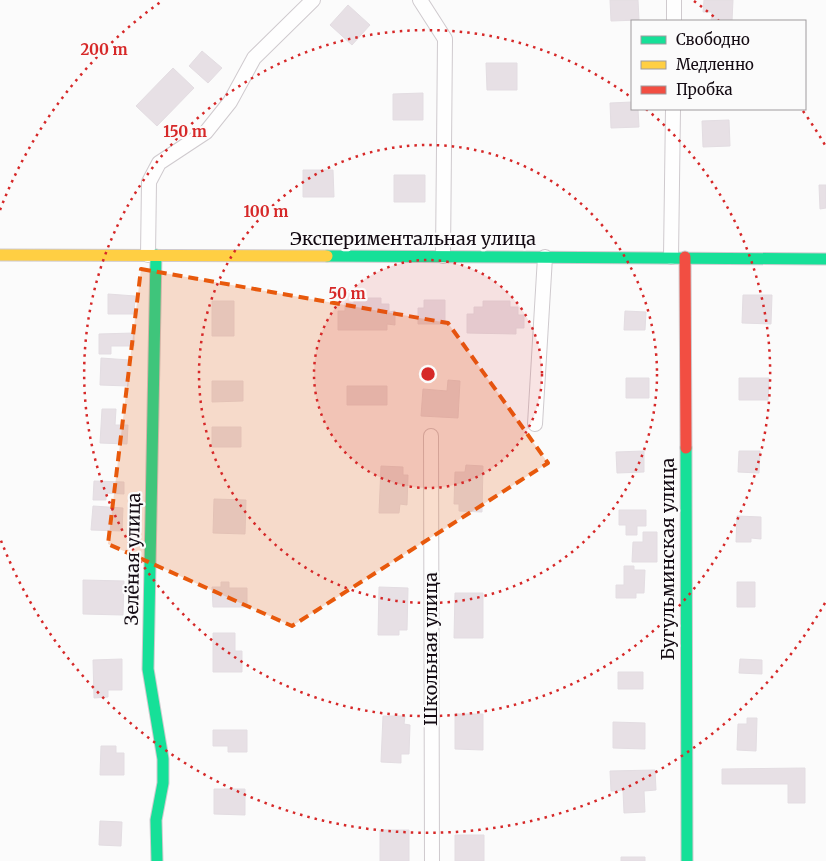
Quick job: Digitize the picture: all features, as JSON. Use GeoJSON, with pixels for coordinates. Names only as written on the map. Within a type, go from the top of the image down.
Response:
{"type":"FeatureCollection","features":[{"type":"Feature","properties":{"kind":"street"},"geometry":{"type":"LineString","coordinates":[[152,255],[149,182],[159,163],[206,132],[230,102],[254,58],[313,0]]}},
{"type":"Feature","properties":{"kind":"street"},"geometry":{"type":"LineString","coordinates":[[420,0],[446,39],[443,256]]}},
{"type":"Feature","properties":{"kind":"street"},"geometry":{"type":"LineString","coordinates":[[674,0],[674,20]]}},
{"type":"Feature","properties":{"kind":"street"},"geometry":{"type":"LineString","coordinates":[[673,110],[678,257]]}},
{"type":"Feature","properties":{"kind":"street","name":"Экспериментальная улица"},"geometry":{"type":"LineString","coordinates":[[0,255],[826,259]]}},
{"type":"Feature","properties":{"kind":"street","name":"Зелёная улица"},"geometry":{"type":"LineString","coordinates":[[152,255],[148,669],[150,692],[163,749],[163,791],[157,815],[156,832],[157,861]]}},
{"type":"Feature","properties":{"kind":"street"},"geometry":{"type":"LineString","coordinates":[[535,424],[545,257]]}},
{"type":"Feature","properties":{"kind":"street","name":"Бугульминская улица"},"geometry":{"type":"LineString","coordinates":[[678,257],[687,861]]}},
{"type":"Feature","properties":{"kind":"street","name":"Школьная улица"},"geometry":{"type":"LineString","coordinates":[[431,436],[432,861]]}},
{"type":"Feature","properties":{"kind":"highlighted area"},"geometry":{"type":"Polygon","coordinates":[[[141,269],[448,323],[548,463],[292,626],[108,544],[141,269]]]}},
{"type":"Feature","properties":{"kind":"building"},"geometry":{"type":"Polygon","coordinates":[[[610,0],[638,0],[639,20],[611,21],[610,0]]]}},
{"type":"Feature","properties":{"kind":"building"},"geometry":{"type":"Polygon","coordinates":[[[704,0],[733,0],[732,20],[711,20],[712,12],[703,12],[704,0]]]}},
{"type":"Feature","properties":{"kind":"building"},"geometry":{"type":"Polygon","coordinates":[[[348,5],[370,25],[352,45],[330,25],[348,5]]]}},
{"type":"Feature","properties":{"kind":"building"},"geometry":{"type":"Polygon","coordinates":[[[202,51],[222,68],[208,83],[189,66],[202,51]]]}},
{"type":"Feature","properties":{"kind":"building"},"geometry":{"type":"Polygon","coordinates":[[[486,63],[517,63],[517,90],[487,90],[486,63]]]}},
{"type":"Feature","properties":{"kind":"building"},"geometry":{"type":"Polygon","coordinates":[[[173,68],[194,88],[157,126],[136,106],[173,68]]]}},
{"type":"Feature","properties":{"kind":"building"},"geometry":{"type":"Polygon","coordinates":[[[423,93],[423,120],[393,120],[393,94],[423,93]]]}},
{"type":"Feature","properties":{"kind":"building"},"geometry":{"type":"Polygon","coordinates":[[[631,102],[631,110],[638,110],[639,127],[611,128],[610,103],[631,102]]]}},
{"type":"Feature","properties":{"kind":"building"},"geometry":{"type":"Polygon","coordinates":[[[729,120],[730,146],[703,147],[702,121],[729,120]]]}},
{"type":"Feature","properties":{"kind":"building"},"geometry":{"type":"Polygon","coordinates":[[[303,170],[333,170],[334,197],[303,197],[303,170]]]}},
{"type":"Feature","properties":{"kind":"building"},"geometry":{"type":"Polygon","coordinates":[[[394,175],[425,175],[425,202],[394,202],[394,175]]]}},
{"type":"Feature","properties":{"kind":"building"},"geometry":{"type":"Polygon","coordinates":[[[819,185],[826,185],[826,208],[820,209],[819,185]]]}},
{"type":"Feature","properties":{"kind":"building"},"geometry":{"type":"Polygon","coordinates":[[[108,294],[135,296],[134,314],[108,314],[108,294]]]}},
{"type":"Feature","properties":{"kind":"building"},"geometry":{"type":"Polygon","coordinates":[[[743,295],[772,295],[771,324],[742,323],[743,295]]]}},
{"type":"Feature","properties":{"kind":"building"},"geometry":{"type":"Polygon","coordinates":[[[354,298],[381,298],[381,304],[389,304],[389,312],[395,311],[395,325],[387,324],[387,330],[338,330],[338,311],[345,311],[345,303],[354,303],[354,298]]]}},
{"type":"Feature","properties":{"kind":"building"},"geometry":{"type":"Polygon","coordinates":[[[424,300],[445,300],[445,324],[418,324],[418,308],[424,308],[424,300]]]}},
{"type":"Feature","properties":{"kind":"building"},"geometry":{"type":"Polygon","coordinates":[[[212,301],[234,301],[234,336],[212,336],[212,301]]]}},
{"type":"Feature","properties":{"kind":"building"},"geometry":{"type":"Polygon","coordinates":[[[483,301],[510,301],[510,307],[518,307],[518,315],[524,315],[524,328],[516,328],[516,334],[467,333],[467,314],[474,314],[474,307],[483,307],[483,301]]]}},
{"type":"Feature","properties":{"kind":"building"},"geometry":{"type":"Polygon","coordinates":[[[625,311],[646,312],[645,330],[624,330],[625,311]]]}},
{"type":"Feature","properties":{"kind":"building"},"geometry":{"type":"Polygon","coordinates":[[[134,333],[134,346],[111,346],[111,354],[99,354],[99,334],[134,333]]]}},
{"type":"Feature","properties":{"kind":"building"},"geometry":{"type":"Polygon","coordinates":[[[101,358],[129,360],[128,386],[100,385],[101,358]]]}},
{"type":"Feature","properties":{"kind":"building"},"geometry":{"type":"Polygon","coordinates":[[[626,378],[649,378],[649,398],[626,398],[626,378]]]}},
{"type":"Feature","properties":{"kind":"building"},"geometry":{"type":"Polygon","coordinates":[[[739,378],[769,378],[768,400],[739,400],[739,378]]]}},
{"type":"Feature","properties":{"kind":"building"},"geometry":{"type":"Polygon","coordinates":[[[448,380],[460,381],[458,418],[421,416],[423,389],[447,391],[448,380]]]}},
{"type":"Feature","properties":{"kind":"building"},"geometry":{"type":"Polygon","coordinates":[[[212,381],[243,381],[243,401],[212,402],[212,381]]]}},
{"type":"Feature","properties":{"kind":"building"},"geometry":{"type":"Polygon","coordinates":[[[347,386],[387,386],[387,405],[347,405],[347,386]]]}},
{"type":"Feature","properties":{"kind":"building"},"geometry":{"type":"Polygon","coordinates":[[[102,409],[116,409],[115,425],[128,425],[127,444],[100,443],[102,409]]]}},
{"type":"Feature","properties":{"kind":"building"},"geometry":{"type":"Polygon","coordinates":[[[212,427],[241,427],[241,447],[212,447],[212,427]]]}},
{"type":"Feature","properties":{"kind":"building"},"geometry":{"type":"Polygon","coordinates":[[[644,451],[644,472],[617,473],[616,452],[644,451]]]}},
{"type":"Feature","properties":{"kind":"building"},"geometry":{"type":"Polygon","coordinates":[[[739,451],[760,451],[759,473],[738,472],[739,451]]]}},
{"type":"Feature","properties":{"kind":"building"},"geometry":{"type":"Polygon","coordinates":[[[466,465],[483,466],[482,512],[459,511],[459,504],[454,504],[455,472],[465,472],[466,465]]]}},
{"type":"Feature","properties":{"kind":"building"},"geometry":{"type":"Polygon","coordinates":[[[381,466],[403,467],[403,475],[408,475],[407,505],[400,504],[399,513],[379,513],[381,466]]]}},
{"type":"Feature","properties":{"kind":"building"},"geometry":{"type":"Polygon","coordinates":[[[94,481],[124,482],[124,494],[106,493],[106,500],[93,500],[94,481]]]}},
{"type":"Feature","properties":{"kind":"building"},"geometry":{"type":"Polygon","coordinates":[[[214,499],[246,500],[245,534],[213,533],[214,499]]]}},
{"type":"Feature","properties":{"kind":"building"},"geometry":{"type":"Polygon","coordinates":[[[93,506],[123,508],[122,531],[91,530],[93,506]]]}},
{"type":"Feature","properties":{"kind":"building"},"geometry":{"type":"Polygon","coordinates":[[[619,510],[646,510],[646,526],[637,526],[637,535],[626,535],[626,525],[619,525],[619,510]]]}},
{"type":"Feature","properties":{"kind":"building"},"geometry":{"type":"Polygon","coordinates":[[[737,516],[761,517],[761,539],[751,538],[751,542],[736,542],[737,516]]]}},
{"type":"Feature","properties":{"kind":"building"},"geometry":{"type":"Polygon","coordinates":[[[643,532],[657,532],[657,562],[632,562],[633,542],[643,542],[643,532]]]}},
{"type":"Feature","properties":{"kind":"building"},"geometry":{"type":"Polygon","coordinates":[[[624,566],[634,566],[634,570],[645,570],[644,593],[636,593],[636,598],[616,598],[616,585],[624,585],[624,566]]]}},
{"type":"Feature","properties":{"kind":"building"},"geometry":{"type":"Polygon","coordinates":[[[83,580],[124,581],[123,615],[83,614],[83,580]]]}},
{"type":"Feature","properties":{"kind":"building"},"geometry":{"type":"Polygon","coordinates":[[[221,582],[229,582],[229,588],[247,588],[247,607],[213,607],[212,587],[221,587],[221,582]]]}},
{"type":"Feature","properties":{"kind":"building"},"geometry":{"type":"Polygon","coordinates":[[[737,582],[755,582],[755,607],[737,607],[737,582]]]}},
{"type":"Feature","properties":{"kind":"building"},"geometry":{"type":"Polygon","coordinates":[[[379,587],[408,588],[407,630],[399,630],[399,635],[378,635],[379,587]]]}},
{"type":"Feature","properties":{"kind":"building"},"geometry":{"type":"Polygon","coordinates":[[[455,593],[483,593],[483,638],[454,638],[455,593]]]}},
{"type":"Feature","properties":{"kind":"building"},"geometry":{"type":"Polygon","coordinates":[[[213,633],[235,633],[235,651],[242,651],[242,672],[213,672],[213,633]]]}},
{"type":"Feature","properties":{"kind":"building"},"geometry":{"type":"Polygon","coordinates":[[[122,659],[122,690],[108,690],[108,697],[94,698],[93,660],[122,659]]]}},
{"type":"Feature","properties":{"kind":"building"},"geometry":{"type":"Polygon","coordinates":[[[740,659],[762,660],[762,674],[739,673],[740,659]]]}},
{"type":"Feature","properties":{"kind":"building"},"geometry":{"type":"Polygon","coordinates":[[[618,672],[643,672],[643,689],[618,689],[618,672]]]}},
{"type":"Feature","properties":{"kind":"building"},"geometry":{"type":"Polygon","coordinates":[[[455,714],[483,714],[483,750],[455,749],[455,714]]]}},
{"type":"Feature","properties":{"kind":"building"},"geometry":{"type":"Polygon","coordinates":[[[383,716],[405,716],[404,724],[410,725],[409,754],[401,754],[401,763],[381,762],[383,716]]]}},
{"type":"Feature","properties":{"kind":"building"},"geometry":{"type":"Polygon","coordinates":[[[747,718],[757,718],[756,751],[737,750],[738,724],[747,724],[747,718]]]}},
{"type":"Feature","properties":{"kind":"building"},"geometry":{"type":"Polygon","coordinates":[[[613,722],[645,723],[645,749],[613,748],[613,722]]]}},
{"type":"Feature","properties":{"kind":"building"},"geometry":{"type":"Polygon","coordinates":[[[213,730],[247,730],[247,752],[228,752],[228,746],[213,746],[213,730]]]}},
{"type":"Feature","properties":{"kind":"building"},"geometry":{"type":"Polygon","coordinates":[[[101,746],[116,746],[116,753],[124,753],[124,775],[100,775],[101,746]]]}},
{"type":"Feature","properties":{"kind":"building"},"geometry":{"type":"Polygon","coordinates":[[[805,768],[805,803],[788,803],[788,784],[722,784],[722,769],[805,768]]]}},
{"type":"Feature","properties":{"kind":"building"},"geometry":{"type":"Polygon","coordinates":[[[655,770],[656,790],[644,791],[645,812],[624,813],[623,790],[611,791],[610,771],[655,770]]]}},
{"type":"Feature","properties":{"kind":"building"},"geometry":{"type":"Polygon","coordinates":[[[214,789],[245,789],[245,815],[214,814],[214,789]]]}},
{"type":"Feature","properties":{"kind":"building"},"geometry":{"type":"Polygon","coordinates":[[[100,821],[122,822],[121,846],[99,845],[100,821]]]}},
{"type":"Feature","properties":{"kind":"building"},"geometry":{"type":"Polygon","coordinates":[[[380,830],[409,830],[409,861],[380,861],[380,830]]]}},
{"type":"Feature","properties":{"kind":"building"},"geometry":{"type":"Polygon","coordinates":[[[455,835],[484,835],[484,861],[455,861],[455,835]]]}},
{"type":"Feature","properties":{"kind":"building"},"geometry":{"type":"Polygon","coordinates":[[[621,857],[645,857],[645,861],[621,861],[621,857]]]}},
{"type":"Feature","properties":{"kind":"traffic: fast"},"geometry":{"type":"LineString","coordinates":[[156,255],[148,669],[163,759],[163,783],[156,820],[157,861]]}},
{"type":"Feature","properties":{"kind":"traffic: fast"},"geometry":{"type":"LineString","coordinates":[[327,256],[826,259]]}},
{"type":"Feature","properties":{"kind":"traffic: fast"},"geometry":{"type":"LineString","coordinates":[[686,448],[687,861]]}},
{"type":"Feature","properties":{"kind":"traffic: slow"},"geometry":{"type":"LineString","coordinates":[[0,255],[327,256]]}},
{"type":"Feature","properties":{"kind":"traffic: jam"},"geometry":{"type":"LineString","coordinates":[[685,257],[686,448]]}}]}
